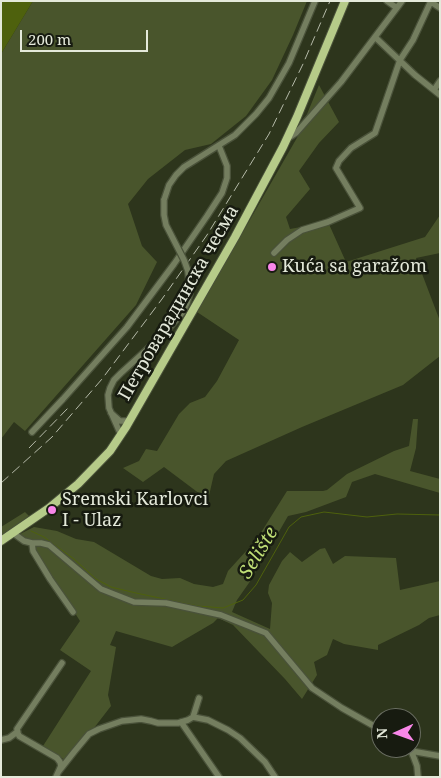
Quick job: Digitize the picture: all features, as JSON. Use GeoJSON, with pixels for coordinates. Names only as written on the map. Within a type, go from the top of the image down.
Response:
{"type":"FeatureCollection","features":[{"type":"Feature","properties":{"kind":"main road","name":"Петроварадинска чесма"},"geometry":{"type":"LineString","coordinates":[[1,541],[74,488],[110,452],[121,435],[235,237],[287,140],[345,1]]}},
{"type":"Feature","properties":{"kind":"street"},"geometry":{"type":"LineString","coordinates":[[121,435],[111,413],[108,395],[114,380],[164,334],[182,313],[190,293],[188,271],[166,225],[164,215],[164,200],[169,185],[184,167],[235,135],[269,98],[289,63],[315,1]]}},
{"type":"Feature","properties":{"kind":"street"},"geometry":{"type":"LineString","coordinates":[[387,1],[397,8]]}},
{"type":"Feature","properties":{"kind":"street"},"geometry":{"type":"LineString","coordinates":[[287,140],[296,133],[341,82],[402,1]]}},
{"type":"Feature","properties":{"kind":"street"},"geometry":{"type":"LineString","coordinates":[[274,254],[287,240],[302,230],[328,222],[360,208],[336,168],[339,161],[351,148],[375,133],[400,60],[413,40],[431,2],[440,8]]}},
{"type":"Feature","properties":{"kind":"street"},"geometry":{"type":"LineString","coordinates":[[375,37],[415,75],[440,95]]}},
{"type":"Feature","properties":{"kind":"street"},"geometry":{"type":"LineString","coordinates":[[434,90],[440,82]]}},
{"type":"Feature","properties":{"kind":"street"},"geometry":{"type":"LineString","coordinates":[[32,432],[127,327],[207,216],[222,193],[227,178],[227,166],[219,146]]}},
{"type":"Feature","properties":{"kind":"street"},"geometry":{"type":"LineString","coordinates":[[111,413],[120,421],[129,421]]}},
{"type":"Feature","properties":{"kind":"street"},"geometry":{"type":"LineString","coordinates":[[14,533],[24,541],[49,545],[101,589],[134,602],[166,602],[221,615],[266,633],[312,688],[371,724]]}},
{"type":"Feature","properties":{"kind":"street"},"geometry":{"type":"LineString","coordinates":[[32,543],[33,551],[73,612]]}},
{"type":"Feature","properties":{"kind":"street"},"geometry":{"type":"LineString","coordinates":[[1,740],[17,732],[62,663]]}},
{"type":"Feature","properties":{"kind":"street"},"geometry":{"type":"LineString","coordinates":[[57,774],[89,734],[99,728],[122,721],[141,719],[166,724],[188,720],[192,717],[199,698]]}},
{"type":"Feature","properties":{"kind":"street"},"geometry":{"type":"LineString","coordinates":[[192,717],[208,720],[240,738],[265,762],[275,777]]}},
{"type":"Feature","properties":{"kind":"street"},"geometry":{"type":"LineString","coordinates":[[181,722],[219,777]]}},
{"type":"Feature","properties":{"kind":"street"},"geometry":{"type":"LineString","coordinates":[[17,732],[21,737],[57,758],[61,766],[57,774]]}},
{"type":"Feature","properties":{"kind":"street"},"geometry":{"type":"LineString","coordinates":[[421,752],[440,756]]}},
{"type":"Feature","properties":{"kind":"street"},"geometry":{"type":"LineString","coordinates":[[413,758],[417,766],[418,777]]}},
{"type":"Feature","properties":{"kind":"shaded area"},"geometry":{"type":"Polygon","coordinates":[[[1,1],[33,1],[1,54],[1,1]]]}},
{"type":"Feature","properties":{"kind":"shaded area"},"geometry":{"type":"Polygon","coordinates":[[[33,1],[307,1],[272,80],[246,116],[211,144],[185,150],[148,179],[128,204],[142,246],[157,262],[136,305],[25,431],[14,422],[1,439],[1,54],[33,1]]]}},
{"type":"Feature","properties":{"kind":"shaded area"},"geometry":{"type":"Polygon","coordinates":[[[319,85],[339,122],[319,143],[299,171],[310,189],[286,217],[290,229],[328,222],[346,262],[425,237],[440,215],[440,253],[416,258],[440,321],[440,356],[403,385],[226,461],[214,474],[208,500],[164,467],[143,482],[123,468],[139,461],[146,449],[157,451],[179,414],[190,403],[205,397],[217,381],[239,340],[197,312],[298,136],[319,85]]]}},
{"type":"Feature","properties":{"kind":"shaded area"},"geometry":{"type":"Polygon","coordinates":[[[413,419],[418,419],[416,448],[410,471],[440,479],[440,493],[375,474],[352,482],[346,497],[306,512],[288,516],[251,580],[237,600],[232,612],[270,629],[272,603],[268,593],[269,585],[282,561],[290,552],[302,562],[320,549],[325,548],[333,564],[345,556],[396,558],[400,590],[440,581],[440,615],[429,618],[419,625],[378,645],[378,650],[344,644],[333,639],[327,655],[314,662],[317,675],[302,699],[233,625],[218,618],[213,623],[172,647],[116,631],[110,645],[116,647],[108,695],[111,706],[65,760],[43,746],[91,671],[60,650],[80,621],[42,562],[20,534],[34,527],[57,531],[76,539],[94,542],[151,576],[162,579],[180,578],[194,584],[213,587],[223,584],[228,571],[257,539],[287,491],[327,490],[347,474],[394,451],[409,446],[413,419]]]}},
{"type":"Feature","properties":{"kind":"shaded area"},"geometry":{"type":"Polygon","coordinates":[[[25,512],[29,516],[1,536],[1,527],[25,512]]]}},
{"type":"Feature","properties":{"kind":"waterway","name":"Selište"},"geometry":{"type":"LineString","coordinates":[[31,531],[44,537],[74,559],[96,579],[111,587],[198,606],[223,608],[243,600],[256,585],[289,527],[301,517],[324,512],[367,517],[397,514],[440,515]]}},
{"type":"Feature","properties":{"kind":"railway"},"geometry":{"type":"LineString","coordinates":[[1,483],[52,437],[102,379],[207,235],[269,134],[303,64],[330,1]]}},
{"type":"Feature","properties":{"kind":"railway"},"geometry":{"type":"LineString","coordinates":[[29,448],[69,407]]}},
{"type":"Feature","properties":{"kind":"place","name":"Kuća sa garažom"},"geometry":{"type":"Point","coordinates":[272,267]}},
{"type":"Feature","properties":{"kind":"place","name":"Sremski Karlovci I - Ulaz"},"geometry":{"type":"Point","coordinates":[52,510]}}]}
